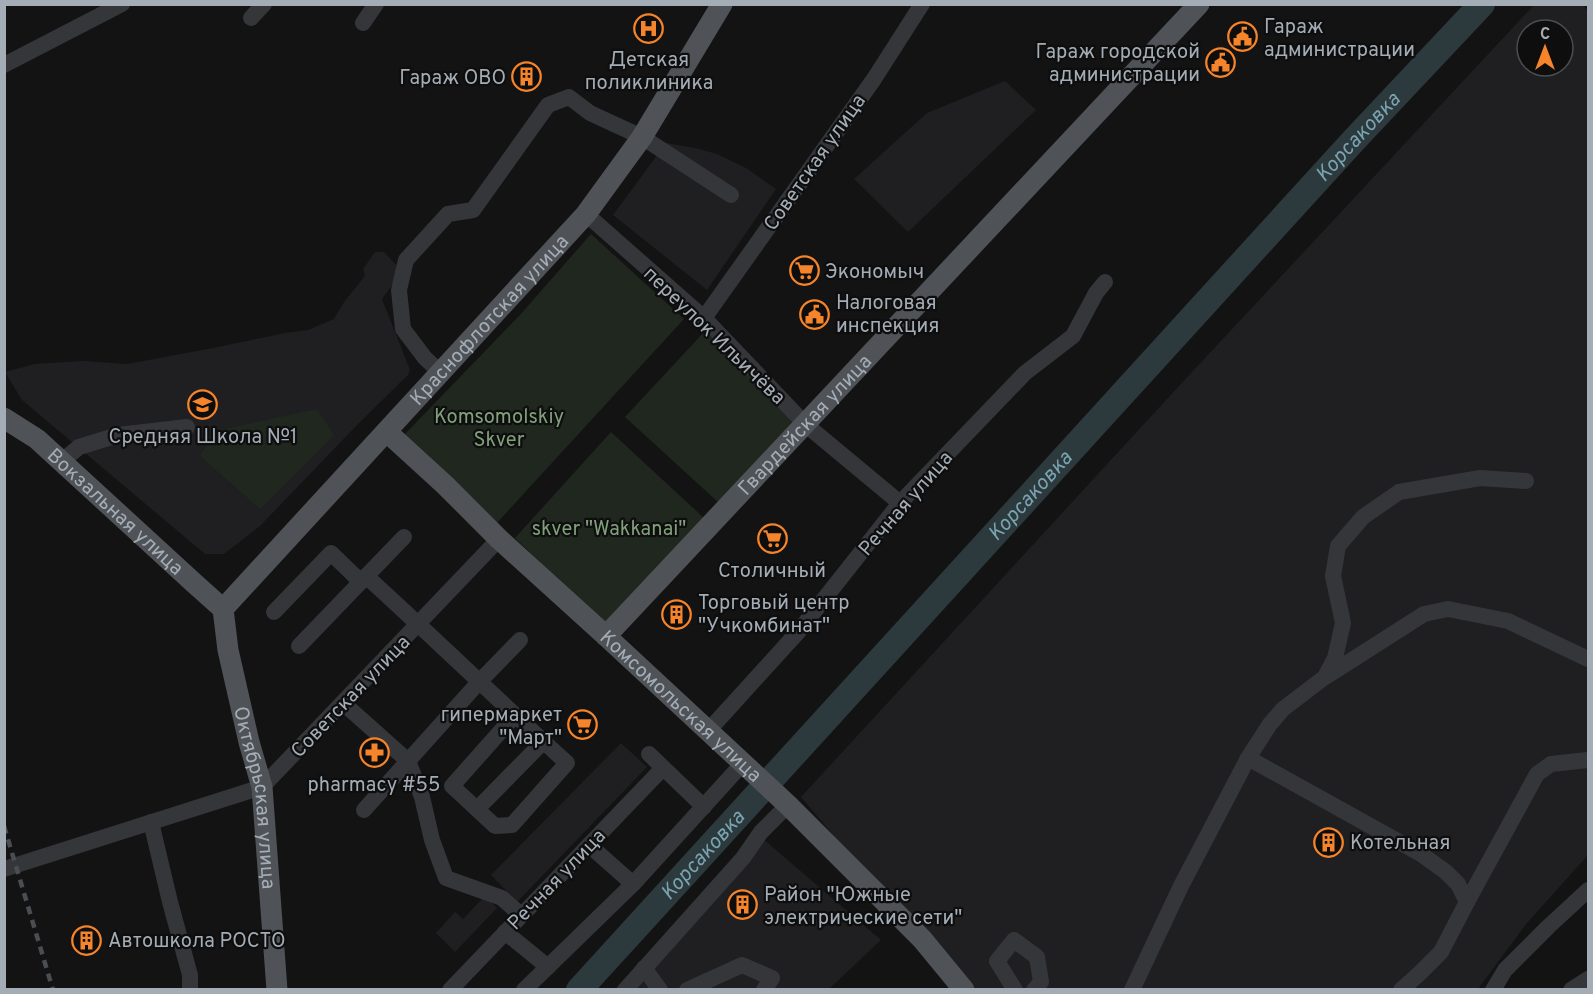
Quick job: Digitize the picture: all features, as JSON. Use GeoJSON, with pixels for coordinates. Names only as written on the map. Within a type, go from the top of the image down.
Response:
{"type":"FeatureCollection","features":[{"type":"Feature","properties":{"kind":"main road","name":"Краснофлотская улица"},"geometry":{"type":"LineString","coordinates":[[223,609],[586,214],[642,137],[722,4]]}},
{"type":"Feature","properties":{"kind":"main road"},"geometry":{"type":"LineString","coordinates":[[1169,38],[1178,4]]}},
{"type":"Feature","properties":{"kind":"main road","name":"Гвардейская улица"},"geometry":{"type":"LineString","coordinates":[[606,636],[1199,4]]}},
{"type":"Feature","properties":{"kind":"main road","name":"Вокзальная улица"},"geometry":{"type":"LineString","coordinates":[[4,418],[37,440],[223,609]]}},
{"type":"Feature","properties":{"kind":"main road","name":"Комсомольская улица"},"geometry":{"type":"LineString","coordinates":[[387,432],[499,539],[784,800],[922,939],[964,990]]}},
{"type":"Feature","properties":{"kind":"main road","name":"Октябрьская улица"},"geometry":{"type":"LineString","coordinates":[[223,609],[228,650],[262,787],[277,990]]}},
{"type":"Feature","properties":{"kind":"street"},"geometry":{"type":"LineString","coordinates":[[4,64],[122,4]]}},
{"type":"Feature","properties":{"kind":"street"},"geometry":{"type":"LineString","coordinates":[[251,18],[264,4]]}},
{"type":"Feature","properties":{"kind":"street"},"geometry":{"type":"LineString","coordinates":[[363,23],[376,4]]}},
{"type":"Feature","properties":{"kind":"street","name":"Советская улица"},"geometry":{"type":"LineString","coordinates":[[704,318],[874,79],[922,4]]}},
{"type":"Feature","properties":{"kind":"street"},"geometry":{"type":"LineString","coordinates":[[441,373],[425,358],[403,329],[399,290],[406,260],[448,214],[473,210],[548,105],[569,98],[590,113],[642,137],[731,195]]}},
{"type":"Feature","properties":{"kind":"street","name":"переулок Ильичёва"},"geometry":{"type":"LineString","coordinates":[[586,214],[704,318],[805,424],[900,503]]}},
{"type":"Feature","properties":{"kind":"street","name":"Речная улица"},"geometry":{"type":"LineString","coordinates":[[709,730],[798,632],[900,503],[1025,372],[1072,336],[1096,293],[1105,282]]}},
{"type":"Feature","properties":{"kind":"street"},"geometry":{"type":"LineString","coordinates":[[61,462],[79,447],[118,435],[187,427]]}},
{"type":"Feature","properties":{"kind":"street"},"geometry":{"type":"LineString","coordinates":[[1325,677],[1335,658],[1343,623],[1332,576],[1338,546],[1363,517],[1399,492],[1480,478],[1526,481]]}},
{"type":"Feature","properties":{"kind":"street"},"geometry":{"type":"LineString","coordinates":[[299,646],[404,537]]}},
{"type":"Feature","properties":{"kind":"street","name":"Советская улица"},"geometry":{"type":"LineString","coordinates":[[4,869],[262,787],[499,539]]}},
{"type":"Feature","properties":{"kind":"street"},"geometry":{"type":"LineString","coordinates":[[273,612],[331,553],[418,625],[567,763],[512,825],[495,826],[452,786],[515,716]]}},
{"type":"Feature","properties":{"kind":"street"},"geometry":{"type":"LineString","coordinates":[[1131,990],[1181,886],[1248,758],[1270,724],[1284,709],[1325,677],[1424,614],[1448,609],[1508,621],[1588,659]]}},
{"type":"Feature","properties":{"kind":"street"},"geometry":{"type":"LineString","coordinates":[[363,810],[478,682],[520,640]]}},
{"type":"Feature","properties":{"kind":"street"},"geometry":{"type":"LineString","coordinates":[[343,703],[408,760],[422,797],[432,840],[446,878],[502,898],[521,915]]}},
{"type":"Feature","properties":{"kind":"street"},"geometry":{"type":"LineString","coordinates":[[477,809],[544,741]]}},
{"type":"Feature","properties":{"kind":"street"},"geometry":{"type":"LineString","coordinates":[[649,754],[704,807]]}},
{"type":"Feature","properties":{"kind":"street"},"geometry":{"type":"LineString","coordinates":[[1248,758],[1421,854],[1458,884],[1467,902]]}},
{"type":"Feature","properties":{"kind":"street"},"geometry":{"type":"LineString","coordinates":[[1401,990],[1441,952],[1537,774],[1551,765],[1588,760]]}},
{"type":"Feature","properties":{"kind":"street","name":"Речная улица"},"geometry":{"type":"LineString","coordinates":[[450,990],[663,768]]}},
{"type":"Feature","properties":{"kind":"street"},"geometry":{"type":"LineString","coordinates":[[524,990],[633,884],[704,807],[749,768]]}},
{"type":"Feature","properties":{"kind":"street"},"geometry":{"type":"LineString","coordinates":[[625,990],[743,858],[784,800]]}},
{"type":"Feature","properties":{"kind":"street"},"geometry":{"type":"LineString","coordinates":[[151,822],[190,975],[190,990]]}},
{"type":"Feature","properties":{"kind":"street"},"geometry":{"type":"LineString","coordinates":[[589,845],[633,884]]}},
{"type":"Feature","properties":{"kind":"street"},"geometry":{"type":"LineString","coordinates":[[1493,990],[1505,970],[1588,890]]}},
{"type":"Feature","properties":{"kind":"street"},"geometry":{"type":"LineString","coordinates":[[505,932],[548,967]]}},
{"type":"Feature","properties":{"kind":"street"},"geometry":{"type":"LineString","coordinates":[[1015,990],[997,961],[1014,940],[1037,957],[1041,982],[1034,990]]}},
{"type":"Feature","properties":{"kind":"street"},"geometry":{"type":"LineString","coordinates":[[687,990],[742,965],[772,978],[764,990]]}},
{"type":"Feature","properties":{"kind":"street"},"geometry":{"type":"LineString","coordinates":[[644,968],[660,990]]}},
{"type":"Feature","properties":{"kind":"street"},"geometry":{"type":"LineString","coordinates":[[1571,990],[1588,979]]}},
{"type":"Feature","properties":{"kind":"shaded area"},"geometry":{"type":"Polygon","coordinates":[[[1534,5],[1583,5],[1588,11],[1588,855],[1527,923],[1478,989],[964,989],[801,797],[1515,25],[1515,78],[1575,78],[1575,18],[1522,18],[1534,5]]]}},
{"type":"Feature","properties":{"kind":"shaded area"},"geometry":{"type":"Polygon","coordinates":[[[1005,81],[1036,110],[908,232],[854,179],[927,113],[1005,81]]]}},
{"type":"Feature","properties":{"kind":"shaded area"},"geometry":{"type":"Polygon","coordinates":[[[666,143],[717,154],[746,168],[776,189],[707,290],[613,215],[666,143]]]}},
{"type":"Feature","properties":{"kind":"shaded area","name":"Средняя Школа №1"},"geometry":{"type":"Polygon","coordinates":[[[375,252],[384,252],[402,271],[382,299],[410,370],[408,375],[260,526],[224,554],[205,554],[22,400],[5,372],[35,364],[83,361],[127,364],[308,330],[334,319],[344,302],[365,276],[363,269],[375,252]]]}},
{"type":"Feature","properties":{"kind":"shaded area"},"geometry":{"type":"Polygon","coordinates":[[[621,743],[647,767],[517,902],[491,875],[621,743]]]}},
{"type":"Feature","properties":{"kind":"shaded area"},"geometry":{"type":"Polygon","coordinates":[[[762,838],[881,940],[829,989],[614,990],[762,838]]]}},
{"type":"Feature","properties":{"kind":"shaded area"},"geometry":{"type":"Polygon","coordinates":[[[485,896],[497,908],[455,952],[436,933],[455,912],[463,919],[485,896]]]}},
{"type":"Feature","properties":{"kind":"green space","name":"Komsomolskiy Skver"},"geometry":{"type":"Polygon","coordinates":[[[591,234],[684,319],[495,525],[401,438],[519,316],[591,234]]]}},
{"type":"Feature","properties":{"kind":"green space"},"geometry":{"type":"Polygon","coordinates":[[[705,331],[796,421],[719,503],[625,417],[705,331]]]}},
{"type":"Feature","properties":{"kind":"green space"},"geometry":{"type":"Polygon","coordinates":[[[317,409],[334,435],[260,509],[200,456],[215,431],[317,409]]]}},
{"type":"Feature","properties":{"kind":"green space","name":"skver \"Wakkanai\""},"geometry":{"type":"Polygon","coordinates":[[[611,432],[704,518],[605,625],[515,538],[611,432]]]}},
{"type":"Feature","properties":{"kind":"waterway","name":"Корсаковка"},"geometry":{"type":"LineString","coordinates":[[579,990],[1354,140],[1482,4]]}},
{"type":"Feature","properties":{"kind":"railway"},"geometry":{"type":"LineString","coordinates":[[4,826],[53,990]]}},
{"type":"Feature","properties":{"kind":"place","name":"Детская поликлиника"},"geometry":{"type":"Point","coordinates":[649,28]}},
{"type":"Feature","properties":{"kind":"place","name":"Гараж администрации"},"geometry":{"type":"Point","coordinates":[1243,37]}},
{"type":"Feature","properties":{"kind":"place","name":"Гараж городской администрации"},"geometry":{"type":"Point","coordinates":[1221,62]}},
{"type":"Feature","properties":{"kind":"place","name":"Гараж ОВО"},"geometry":{"type":"Point","coordinates":[527,77]}},
{"type":"Feature","properties":{"kind":"place","name":"Экономыч"},"geometry":{"type":"Point","coordinates":[804,271]}},
{"type":"Feature","properties":{"kind":"place","name":"Налоговая инспекция"},"geometry":{"type":"Point","coordinates":[815,314]}},
{"type":"Feature","properties":{"kind":"place","name":"Средняя Школа №1"},"geometry":{"type":"Point","coordinates":[203,405]}},
{"type":"Feature","properties":{"kind":"place","name":"Столичный"},"geometry":{"type":"Point","coordinates":[772,539]}},
{"type":"Feature","properties":{"kind":"place","name":"Торговый центр \"Учкомбинат\""},"geometry":{"type":"Point","coordinates":[677,614]}},
{"type":"Feature","properties":{"kind":"place","name":"гипермаркет \"Март\""},"geometry":{"type":"Point","coordinates":[583,725]}},
{"type":"Feature","properties":{"kind":"place","name":"pharmacy #55"},"geometry":{"type":"Point","coordinates":[374,753]}},
{"type":"Feature","properties":{"kind":"place","name":"Котельная"},"geometry":{"type":"Point","coordinates":[1329,842]}},
{"type":"Feature","properties":{"kind":"place","name":"Район \"Южные электрические сети\""},"geometry":{"type":"Point","coordinates":[743,905]}},
{"type":"Feature","properties":{"kind":"place","name":"Автошкола РОСТО"},"geometry":{"type":"Point","coordinates":[87,940]}}]}
